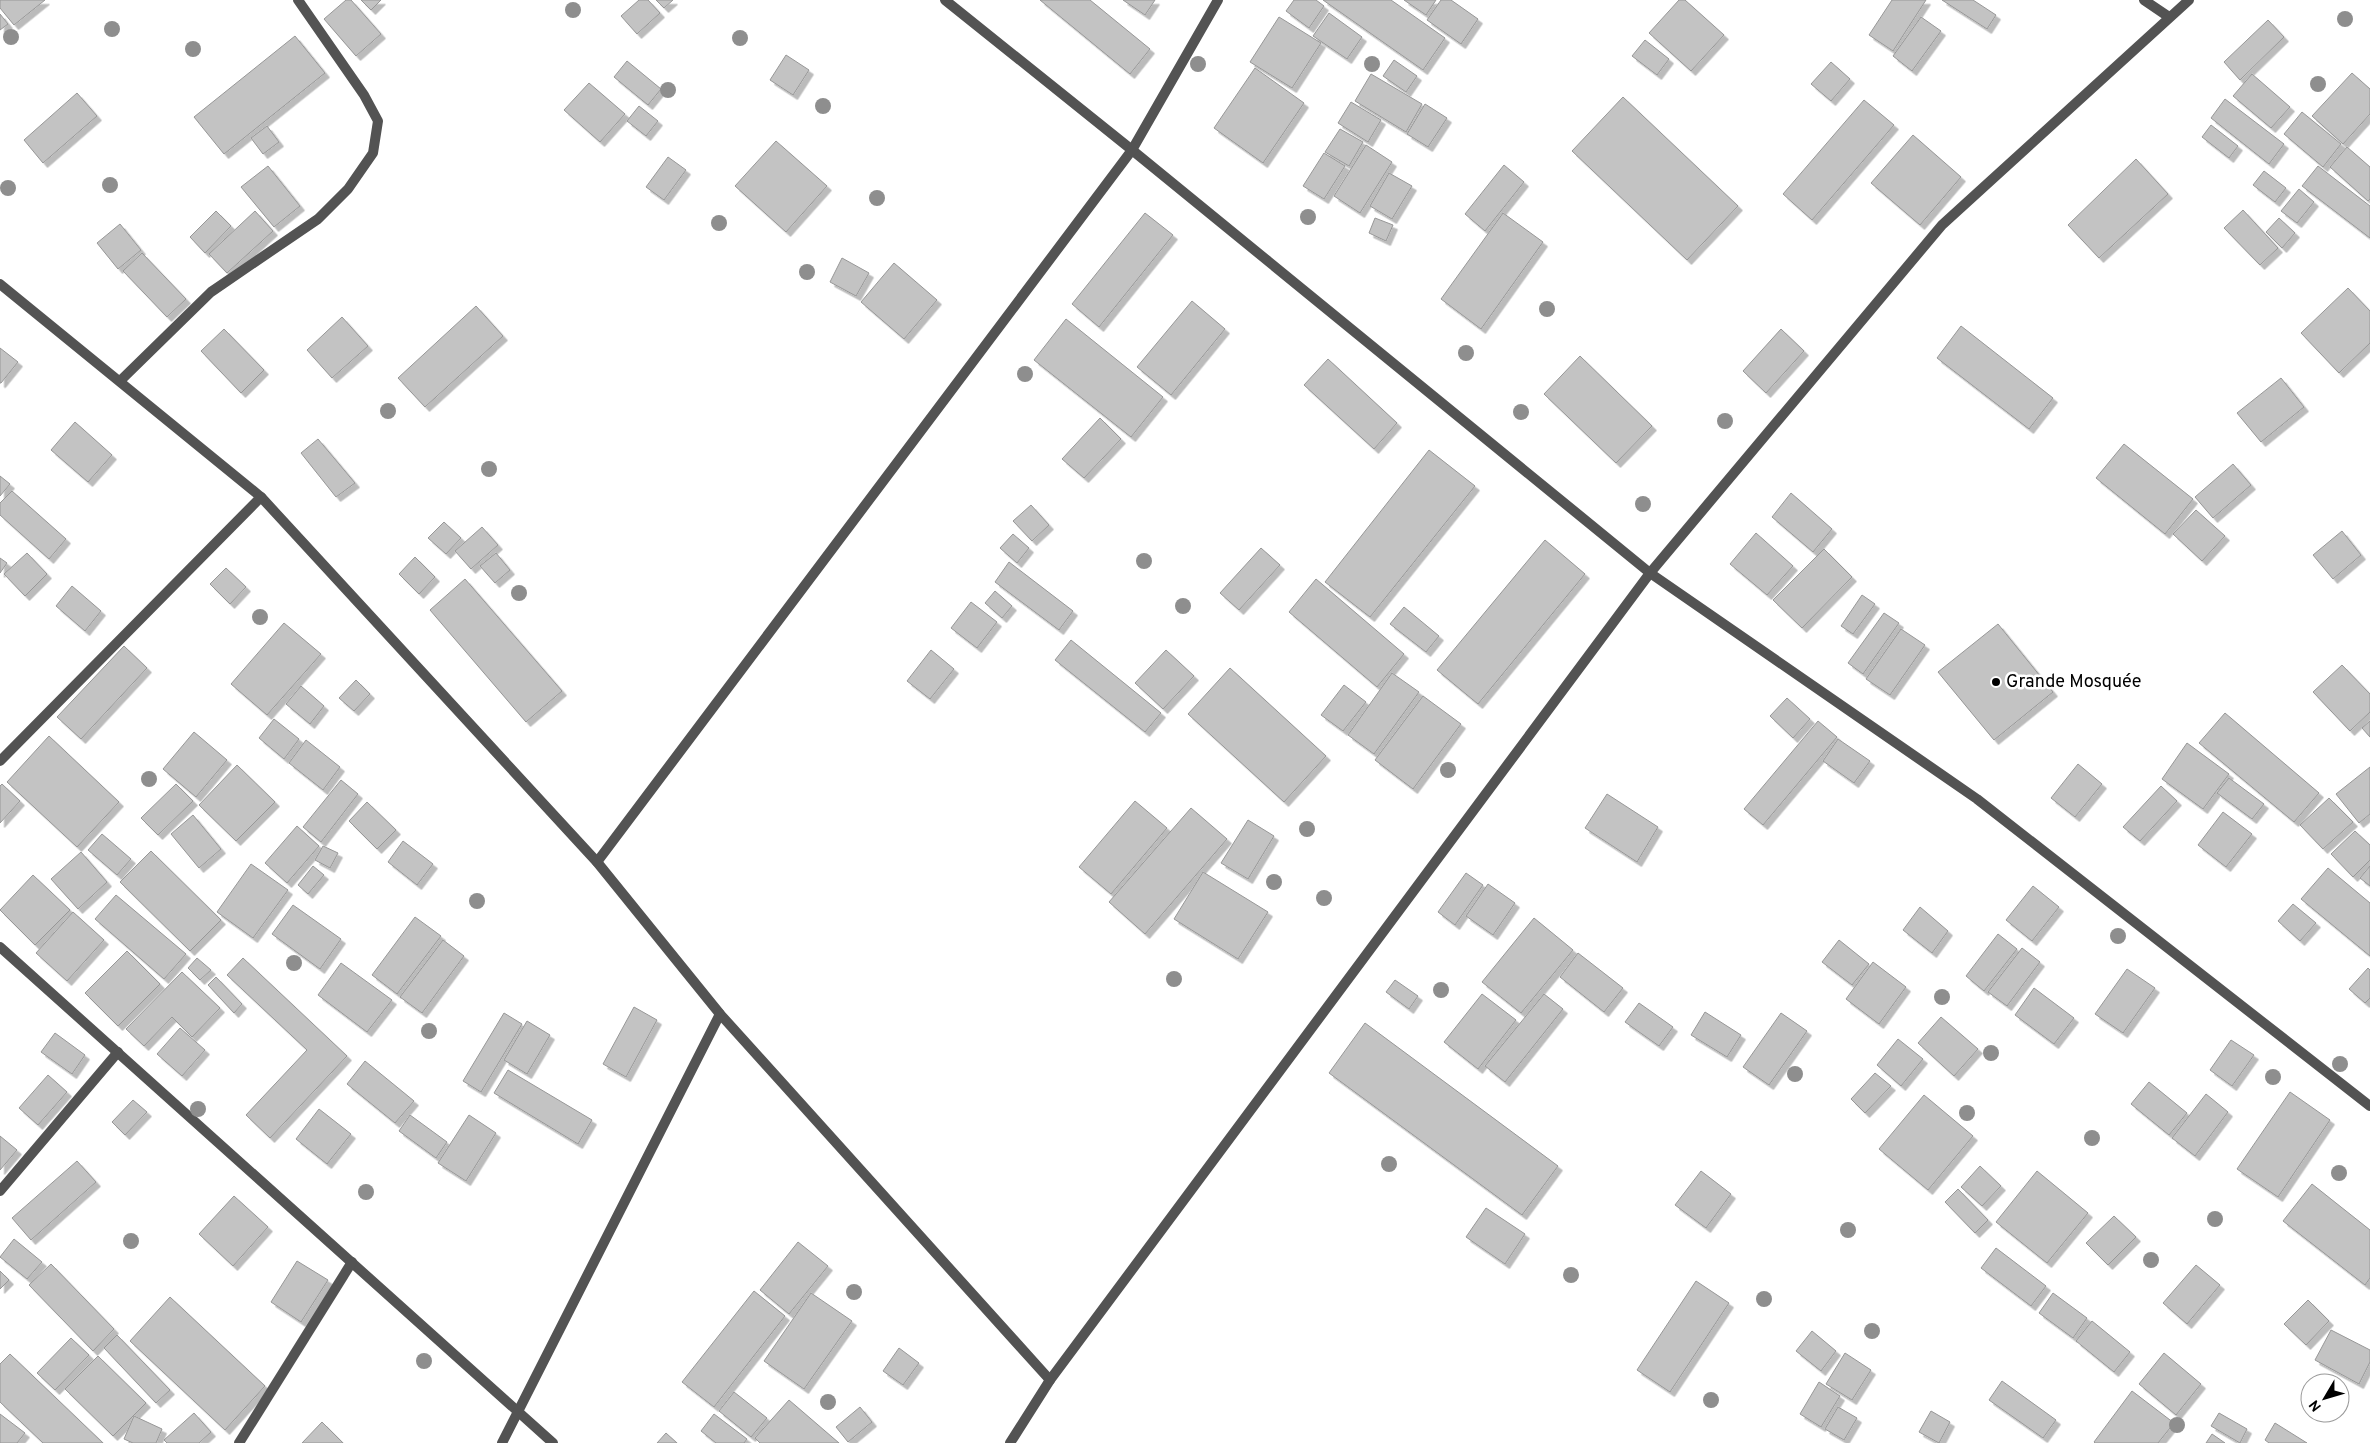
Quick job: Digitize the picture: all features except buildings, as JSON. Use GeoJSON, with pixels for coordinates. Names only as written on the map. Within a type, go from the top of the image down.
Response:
{"type":"FeatureCollection","features":[{"type":"Feature","properties":{"kind":"street"},"geometry":{"type":"LineString","coordinates":[[120,381],[211,292],[318,219],[348,189],[373,153],[378,121],[364,95],[298,0]]}},
{"type":"Feature","properties":{"kind":"street"},"geometry":{"type":"LineString","coordinates":[[945,0],[1132,150],[1650,573],[1977,799],[2370,1106]]}},
{"type":"Feature","properties":{"kind":"street"},"geometry":{"type":"LineString","coordinates":[[597,862],[1132,150],[1218,0]]}},
{"type":"Feature","properties":{"kind":"street"},"geometry":{"type":"LineString","coordinates":[[2144,0],[2169,17]]}},
{"type":"Feature","properties":{"kind":"street"},"geometry":{"type":"LineString","coordinates":[[1010,1443],[1050,1380],[1650,573],[1942,225],[2189,0]]}},
{"type":"Feature","properties":{"kind":"street"},"geometry":{"type":"LineString","coordinates":[[0,284],[262,497],[597,862],[720,1014],[1050,1380]]}},
{"type":"Feature","properties":{"kind":"street"},"geometry":{"type":"LineString","coordinates":[[0,761],[262,497]]}},
{"type":"Feature","properties":{"kind":"street"},"geometry":{"type":"LineString","coordinates":[[0,947],[553,1443]]}},
{"type":"Feature","properties":{"kind":"street"},"geometry":{"type":"LineString","coordinates":[[502,1443],[720,1014]]}},
{"type":"Feature","properties":{"kind":"street"},"geometry":{"type":"LineString","coordinates":[[0,1190],[118,1052]]}},
{"type":"Feature","properties":{"kind":"street"},"geometry":{"type":"LineString","coordinates":[[240,1443],[352,1262]]}},
{"type":"Feature","properties":{"kind":"place","name":"Grande Mosquée"},"geometry":{"type":"Point","coordinates":[1996,682]}}]}
